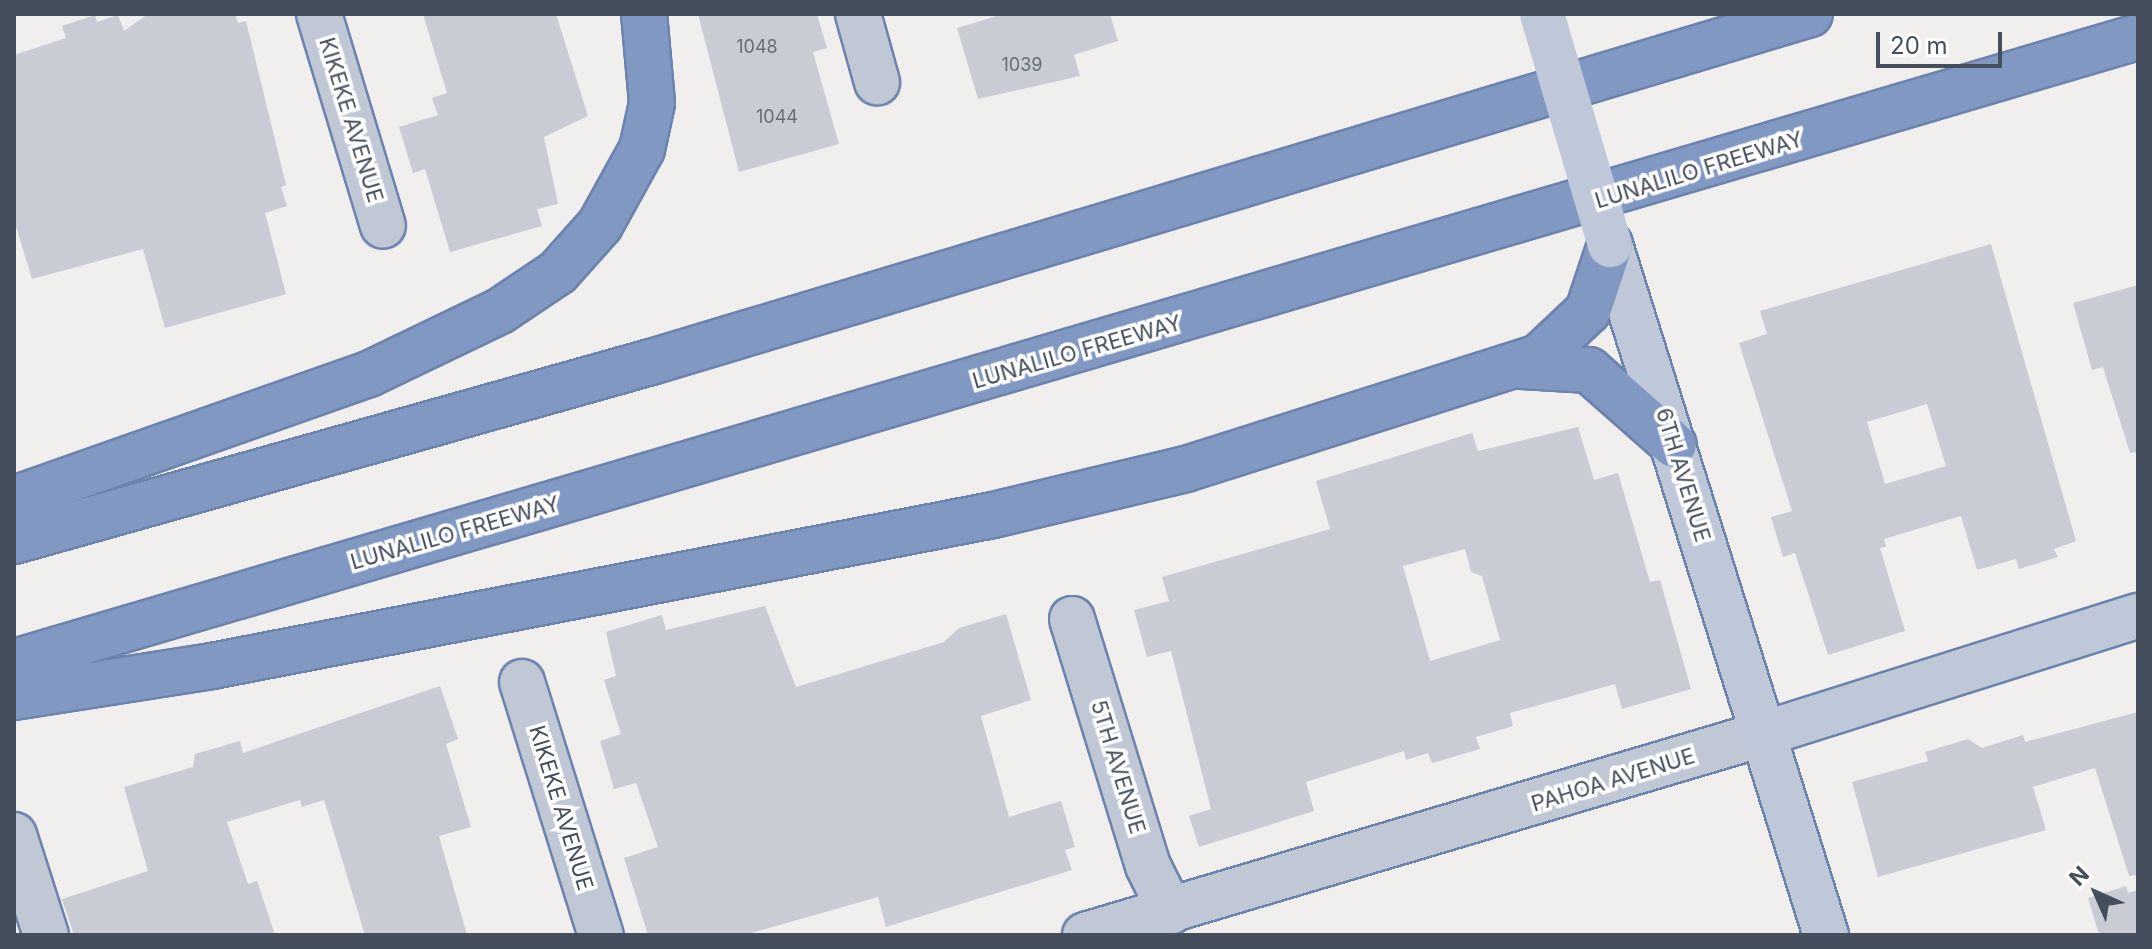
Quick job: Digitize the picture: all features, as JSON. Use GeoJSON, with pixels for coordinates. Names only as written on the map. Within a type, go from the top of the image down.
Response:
{"type":"FeatureCollection","features":[{"type":"Feature","properties":{"kind":"highway"},"geometry":{"type":"LineString","coordinates":[[14,499],[369,374],[500,311],[558,272],[600,225],[642,149],[652,103],[644,14]]}},
{"type":"Feature","properties":{"kind":"highway"},"geometry":{"type":"LineString","coordinates":[[14,541],[651,362],[1810,14]]}},
{"type":"Feature","properties":{"kind":"highway","name":"LUNALILO FREEWAY"},"geometry":{"type":"LineString","coordinates":[[14,662],[2138,37]]}},
{"type":"Feature","properties":{"kind":"highway"},"geometry":{"type":"LineString","coordinates":[[14,697],[212,666],[1008,512],[1186,469],[1515,366],[1550,351],[1579,326],[1597,294],[1610,245]]}},
{"type":"Feature","properties":{"kind":"highway"},"geometry":{"type":"LineString","coordinates":[[1515,366],[1563,364],[1589,370],[1674,445]]}},
{"type":"Feature","properties":{"kind":"street","name":"KIKEKE AVENUE"},"geometry":{"type":"LineString","coordinates":[[319,14],[383,226]]}},
{"type":"Feature","properties":{"kind":"street"},"geometry":{"type":"LineString","coordinates":[[858,14],[877,82]]}},
{"type":"Feature","properties":{"kind":"street","name":"6TH AVENUE"},"geometry":{"type":"LineString","coordinates":[[1542,14],[1610,245],[1766,733],[1826,935]]}},
{"type":"Feature","properties":{"kind":"street","name":"PAHOA AVENUE"},"geometry":{"type":"LineString","coordinates":[[1085,935],[1171,912],[1766,733],[2138,616]]}},
{"type":"Feature","properties":{"kind":"street","name":"5TH AVENUE"},"geometry":{"type":"LineString","coordinates":[[1072,619],[1148,866],[1171,912]]}},
{"type":"Feature","properties":{"kind":"street","name":"KIKEKE AVENUE"},"geometry":{"type":"LineString","coordinates":[[522,682],[601,935]]}},
{"type":"Feature","properties":{"kind":"street"},"geometry":{"type":"LineString","coordinates":[[14,835],[46,935]]}},
{"type":"Feature","properties":{"kind":"building"},"geometry":{"type":"Polygon","coordinates":[[[148,14],[235,14],[238,23],[246,21],[286,185],[281,187],[287,206],[265,213],[286,294],[165,328],[143,249],[32,279],[14,220],[14,55],[66,38],[62,26],[95,15],[97,22],[118,15],[124,31],[148,14]]]}},
{"type":"Feature","properties":{"kind":"building"},"geometry":{"type":"Polygon","coordinates":[[[423,14],[556,14],[588,116],[544,137],[558,204],[537,209],[542,226],[450,252],[425,169],[413,173],[399,127],[438,115],[432,98],[447,93],[423,14]]]}},
{"type":"Feature","properties":{"kind":"building"},"geometry":{"type":"Polygon","coordinates":[[[698,14],[817,14],[827,48],[813,52],[839,144],[739,172],[698,14]]]}},
{"type":"Feature","properties":{"kind":"building"},"geometry":{"type":"Polygon","coordinates":[[[1004,14],[1110,14],[1118,41],[1074,55],[1080,76],[978,99],[957,28],[1004,14]]]}},
{"type":"Feature","properties":{"kind":"building"},"geometry":{"type":"Polygon","coordinates":[[[1991,244],[2076,541],[2054,549],[2058,557],[2019,569],[2016,559],[1977,570],[1961,516],[1884,539],[1886,547],[1880,548],[1905,631],[1828,655],[1795,553],[1783,557],[1771,517],[1792,511],[1739,343],[1767,334],[1760,311],[1991,244]],[[1927,404],[1867,422],[1885,484],[1946,466],[1927,404]]]}},
{"type":"Feature","properties":{"kind":"building"},"geometry":{"type":"Polygon","coordinates":[[[2138,285],[2138,452],[2130,453],[2103,367],[2092,370],[2073,303],[2138,285]]]}},
{"type":"Feature","properties":{"kind":"building"},"geometry":{"type":"Polygon","coordinates":[[[1578,427],[1594,480],[1618,473],[1650,582],[1660,580],[1691,689],[1622,709],[1615,684],[1510,713],[1513,726],[1476,737],[1480,749],[1432,763],[1428,753],[1406,760],[1404,751],[1306,782],[1314,811],[1199,847],[1189,816],[1211,809],[1171,651],[1147,657],[1134,610],[1169,601],[1162,577],[1330,529],[1316,481],[1472,433],[1478,451],[1578,427]],[[1465,549],[1403,566],[1430,661],[1500,640],[1482,576],[1471,572],[1465,549]]]}},
{"type":"Feature","properties":{"kind":"building"},"geometry":{"type":"Polygon","coordinates":[[[765,606],[796,687],[944,642],[959,628],[1006,614],[1031,700],[981,716],[1009,817],[1061,801],[1075,847],[1065,850],[1072,870],[886,927],[878,897],[744,935],[648,935],[624,858],[658,847],[636,783],[614,789],[600,741],[621,734],[604,680],[616,676],[606,632],[662,615],[666,630],[765,606]]]}},
{"type":"Feature","properties":{"kind":"building"},"geometry":{"type":"Polygon","coordinates":[[[440,686],[458,739],[446,744],[471,827],[439,836],[467,935],[365,935],[324,800],[302,807],[300,800],[227,822],[248,884],[257,881],[275,935],[74,935],[62,899],[148,871],[124,787],[193,767],[195,754],[240,741],[243,753],[440,686]]]}},
{"type":"Feature","properties":{"kind":"building"},"geometry":{"type":"Polygon","coordinates":[[[2138,712],[2138,875],[2129,876],[2095,768],[2033,787],[2046,830],[1878,877],[1852,782],[1928,761],[1925,752],[1968,739],[1982,748],[2023,735],[2025,742],[2138,712]]]}},
{"type":"Feature","properties":{"kind":"building"},"geometry":{"type":"Polygon","coordinates":[[[2126,886],[2128,893],[2138,890],[2138,935],[2099,935],[2088,898],[2126,886]]]}}]}
